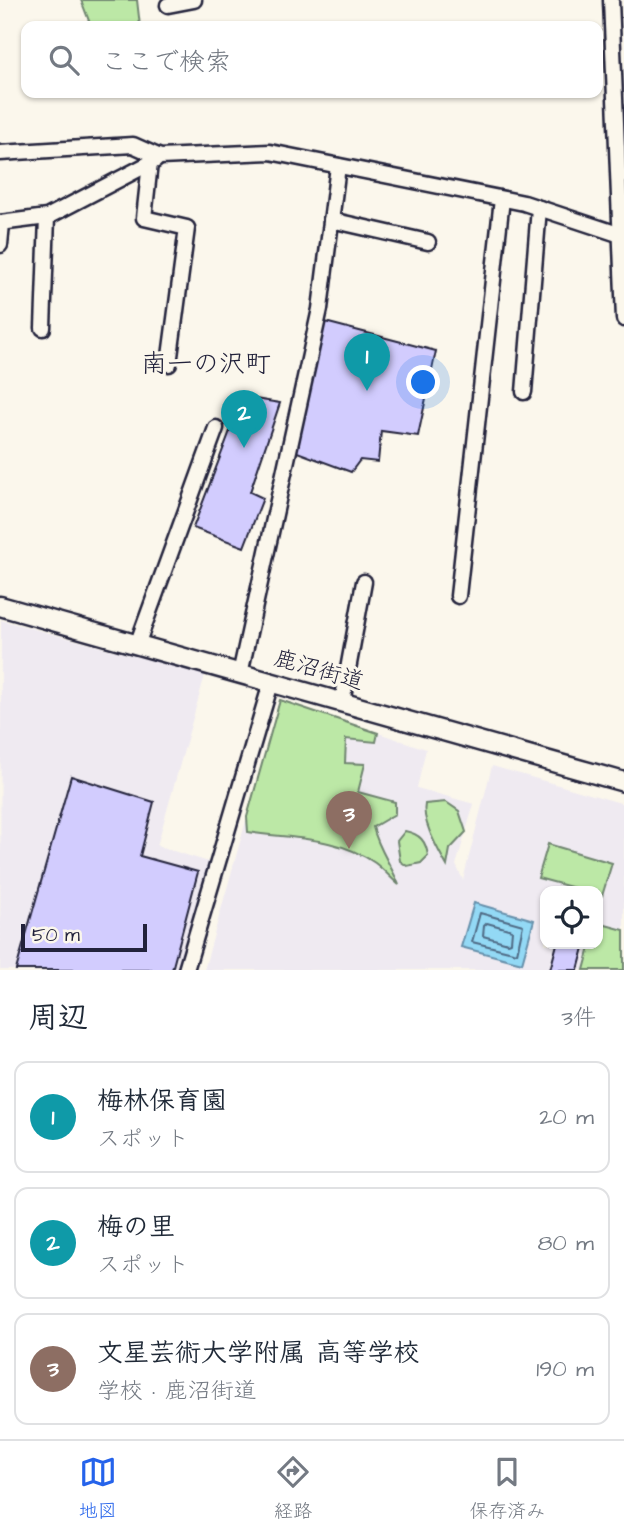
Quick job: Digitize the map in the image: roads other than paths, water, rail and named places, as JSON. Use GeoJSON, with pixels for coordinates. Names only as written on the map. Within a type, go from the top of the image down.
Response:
{"type":"FeatureCollection","features":[{"type":"Feature","properties":{"kind":"street"},"geometry":{"type":"LineString","coordinates":[[168,5],[194,0]]}},
{"type":"Feature","properties":{"kind":"street"},"geometry":{"type":"LineString","coordinates":[[611,0],[623,236],[624,319]]}},
{"type":"Feature","properties":{"kind":"street"},"geometry":{"type":"LineString","coordinates":[[0,153],[133,145],[155,160]]}},
{"type":"Feature","properties":{"kind":"street"},"geometry":{"type":"LineString","coordinates":[[0,245],[1,223],[47,217],[155,160],[270,152],[502,199],[539,208],[623,236]]}},
{"type":"Feature","properties":{"kind":"street"},"geometry":{"type":"LineString","coordinates":[[155,160],[144,218],[187,228],[169,364]]}},
{"type":"Feature","properties":{"kind":"street"},"geometry":{"type":"LineString","coordinates":[[240,674],[320,309],[338,166]]}},
{"type":"Feature","properties":{"kind":"street"},"geometry":{"type":"LineString","coordinates":[[458,596],[502,199]]}},
{"type":"Feature","properties":{"kind":"street"},"geometry":{"type":"LineString","coordinates":[[524,392],[539,208]]}},
{"type":"Feature","properties":{"kind":"street"},"geometry":{"type":"LineString","coordinates":[[43,328],[47,217]]}},
{"type":"Feature","properties":{"kind":"street"},"geometry":{"type":"LineString","coordinates":[[331,220],[428,242]]}},
{"type":"Feature","properties":{"kind":"street"},"geometry":{"type":"LineString","coordinates":[[137,645],[216,428]]}},
{"type":"Feature","properties":{"kind":"street"},"geometry":{"type":"LineString","coordinates":[[342,702],[364,582]]}},
{"type":"Feature","properties":{"kind":"street","name":"鹿沼街道"},"geometry":{"type":"LineString","coordinates":[[0,606],[624,782]]}},
{"type":"Feature","properties":{"kind":"street"},"geometry":{"type":"LineString","coordinates":[[186,970],[271,682]]}},
{"type":"Feature","properties":{"kind":"water"},"geometry":{"type":"Polygon","coordinates":[[[474,903],[534,920],[522,963],[461,947],[474,903]]]}},
{"type":"Feature","properties":{"kind":"place","name":"梅林保育園"},"geometry":{"type":"Point","coordinates":[367,391]}},
{"type":"Feature","properties":{"kind":"place","name":"梅の里"},"geometry":{"type":"Point","coordinates":[244,448]}},
{"type":"Feature","properties":{"kind":"place","name":"文星芸術大学附属 高等学校"},"geometry":{"type":"Point","coordinates":[349,849]}},
{"type":"Feature","properties":{"kind":"district","name":"南一の沢町"},"geometry":{"type":"Point","coordinates":[206,364]}}]}
